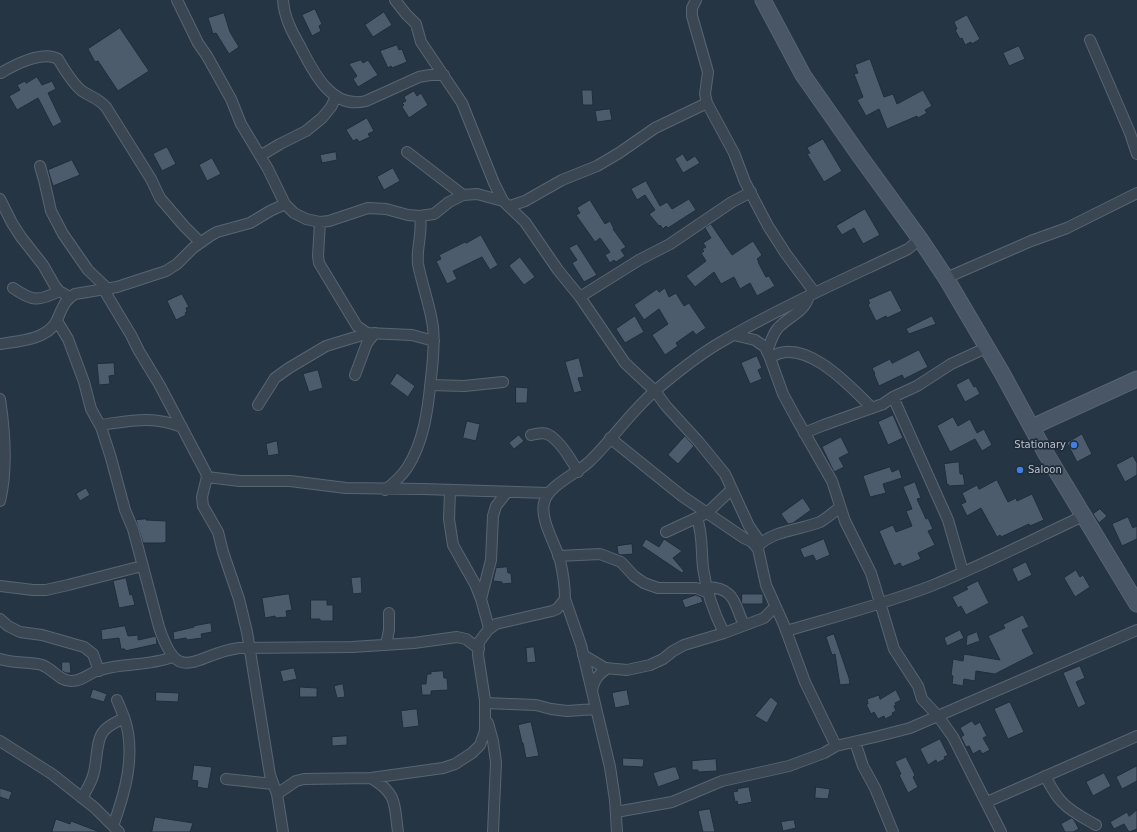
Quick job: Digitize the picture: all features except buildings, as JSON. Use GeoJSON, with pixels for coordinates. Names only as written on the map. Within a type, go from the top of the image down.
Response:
{"type":"FeatureCollection","features":[{"type":"Feature","properties":{"kind":"street"},"geometry":{"type":"LineString","coordinates":[[177,0],[198,43],[208,56],[231,99],[241,124],[260,156],[284,204],[294,213],[306,219],[320,222],[329,221],[368,208],[386,209],[408,215],[420,216],[434,214],[449,202],[463,195],[477,194],[507,203],[525,201],[562,180],[597,166],[620,153],[655,128],[707,103]]}},
{"type":"Feature","properties":{"kind":"street"},"geometry":{"type":"LineString","coordinates":[[283,0],[286,18],[312,70],[325,88],[336,97],[358,103],[366,101],[418,77],[444,75]]}},
{"type":"Feature","properties":{"kind":"street"},"geometry":{"type":"LineString","coordinates":[[395,0],[416,24],[421,42],[462,103],[494,183],[507,203],[525,222],[558,270],[580,297],[625,363],[655,391],[724,474],[749,526],[758,539],[766,585],[785,628],[804,682],[836,746]]}},
{"type":"Feature","properties":{"kind":"street"},"geometry":{"type":"LineString","coordinates":[[696,0],[692,8],[692,16],[708,72],[706,94],[707,103],[734,153],[745,182],[768,226],[812,295]]}},
{"type":"Feature","properties":{"kind":"street"},"geometry":{"type":"LineString","coordinates":[[763,0],[803,75],[920,239],[946,278],[988,348],[1083,516],[1137,604]]}},
{"type":"Feature","properties":{"kind":"street"},"geometry":{"type":"LineString","coordinates":[[1090,40],[1130,133],[1137,154]]}},
{"type":"Feature","properties":{"kind":"street"},"geometry":{"type":"LineString","coordinates":[[1,73],[25,61],[47,56],[54,56],[58,59],[75,84],[82,91],[100,100],[106,107],[151,179],[160,198],[200,242]]}},
{"type":"Feature","properties":{"kind":"street"},"geometry":{"type":"LineString","coordinates":[[260,156],[306,131],[331,108],[336,97]]}},
{"type":"Feature","properties":{"kind":"street"},"geometry":{"type":"LineString","coordinates":[[407,152],[463,195]]}},
{"type":"Feature","properties":{"kind":"street"},"geometry":{"type":"LineString","coordinates":[[40,166],[49,206],[63,234],[88,270],[106,290],[204,468],[207,477],[202,497],[203,506],[218,532],[223,552],[239,599],[251,649],[267,758],[277,794],[283,832]]}},
{"type":"Feature","properties":{"kind":"street"},"geometry":{"type":"LineString","coordinates":[[580,297],[639,260],[670,244],[732,202],[751,192]]}},
{"type":"Feature","properties":{"kind":"street"},"geometry":{"type":"LineString","coordinates":[[946,278],[1031,241],[1067,228],[1137,193]]}},
{"type":"Feature","properties":{"kind":"street"},"geometry":{"type":"LineString","coordinates":[[0,199],[12,223],[43,265],[52,282],[59,291],[72,297]]}},
{"type":"Feature","properties":{"kind":"street"},"geometry":{"type":"LineString","coordinates":[[0,344],[39,336],[49,330],[57,321],[62,308],[78,293],[106,290],[166,271],[177,264],[200,242],[217,232],[250,223],[284,204]]}},
{"type":"Feature","properties":{"kind":"street"},"geometry":{"type":"LineString","coordinates":[[386,490],[397,481],[407,469],[420,439],[426,415],[433,363],[434,342],[431,313],[418,264],[421,223],[420,216]]}},
{"type":"Feature","properties":{"kind":"street"},"geometry":{"type":"LineString","coordinates":[[320,222],[319,264],[357,326],[362,330],[372,333],[412,335],[434,342]]}},
{"type":"Feature","properties":{"kind":"street"},"geometry":{"type":"LineString","coordinates":[[0,223],[12,223]]}},
{"type":"Feature","properties":{"kind":"street"},"geometry":{"type":"LineString","coordinates":[[617,832],[610,767],[583,655],[565,599],[563,574],[544,516],[544,502],[548,493],[590,462],[610,438],[655,391],[720,342],[812,295],[908,249],[920,239]]}},
{"type":"Feature","properties":{"kind":"street"},"geometry":{"type":"LineString","coordinates":[[13,288],[25,296],[35,299],[48,297],[59,291]]}},
{"type":"Feature","properties":{"kind":"street"},"geometry":{"type":"LineString","coordinates":[[769,355],[772,337],[778,328],[802,310],[812,295]]}},
{"type":"Feature","properties":{"kind":"street"},"geometry":{"type":"LineString","coordinates":[[57,321],[68,338],[84,382],[91,409],[100,425],[111,458],[125,510],[133,530],[158,627],[172,658],[181,663],[187,663],[195,662],[226,650],[239,648],[319,648],[386,645],[457,637],[466,639],[479,649]]}},
{"type":"Feature","properties":{"kind":"street"},"geometry":{"type":"LineString","coordinates":[[355,375],[372,333]]}},
{"type":"Feature","properties":{"kind":"street"},"geometry":{"type":"LineString","coordinates":[[258,405],[275,378],[289,368],[326,346],[372,333]]}},
{"type":"Feature","properties":{"kind":"street"},"geometry":{"type":"LineString","coordinates":[[734,335],[755,340],[765,347],[783,394],[832,481],[844,521],[871,573],[894,649],[918,686],[922,699],[938,716],[953,737],[963,760],[1001,832]]}},
{"type":"Feature","properties":{"kind":"street"},"geometry":{"type":"LineString","coordinates":[[804,433],[883,404],[917,386],[951,364],[988,348]]}},
{"type":"Feature","properties":{"kind":"street"},"geometry":{"type":"LineString","coordinates":[[769,355],[793,353],[808,356],[835,372],[872,408]]}},
{"type":"Feature","properties":{"kind":"street"},"geometry":{"type":"LineString","coordinates":[[1032,428],[1137,379]]}},
{"type":"Feature","properties":{"kind":"street"},"geometry":{"type":"LineString","coordinates":[[430,386],[464,386],[503,382]]}},
{"type":"Feature","properties":{"kind":"street"},"geometry":{"type":"LineString","coordinates":[[893,398],[948,520],[963,572]]}},
{"type":"Feature","properties":{"kind":"street"},"geometry":{"type":"LineString","coordinates":[[0,399],[4,427],[5,459],[0,501]]}},
{"type":"Feature","properties":{"kind":"street"},"geometry":{"type":"LineString","coordinates":[[100,425],[124,421],[154,419],[182,428]]}},
{"type":"Feature","properties":{"kind":"street"},"geometry":{"type":"LineString","coordinates":[[531,435],[541,433],[553,438],[561,446],[578,472]]}},
{"type":"Feature","properties":{"kind":"street"},"geometry":{"type":"LineString","coordinates":[[610,438],[633,455],[665,484],[744,538],[759,545],[786,532],[820,521],[829,516],[840,506]]}},
{"type":"Feature","properties":{"kind":"street"},"geometry":{"type":"LineString","coordinates":[[207,477],[240,481],[290,481],[346,488],[386,490],[423,489],[548,493]]}},
{"type":"Feature","properties":{"kind":"street"},"geometry":{"type":"LineString","coordinates":[[666,532],[707,513],[732,489]]}},
{"type":"Feature","properties":{"kind":"street"},"geometry":{"type":"LineString","coordinates":[[450,491],[449,519],[453,545],[475,584],[489,628]]}},
{"type":"Feature","properties":{"kind":"street"},"geometry":{"type":"LineString","coordinates":[[481,599],[491,560],[493,516],[496,506],[507,492]]}},
{"type":"Feature","properties":{"kind":"street"},"geometry":{"type":"LineString","coordinates":[[764,618],[785,628],[881,603],[930,586],[963,572],[1083,516]]}},
{"type":"Feature","properties":{"kind":"street"},"geometry":{"type":"LineString","coordinates":[[697,518],[701,530],[703,567],[708,590],[716,616],[724,634]]}},
{"type":"Feature","properties":{"kind":"street"},"geometry":{"type":"LineString","coordinates":[[558,556],[600,554],[621,562],[634,576],[644,583],[658,588],[696,588],[708,590],[719,588],[729,593],[734,600],[744,625]]}},
{"type":"Feature","properties":{"kind":"street"},"geometry":{"type":"LineString","coordinates":[[0,586],[46,590],[142,566]]}},
{"type":"Feature","properties":{"kind":"street"},"geometry":{"type":"LineString","coordinates":[[277,794],[296,781],[304,779],[371,778],[443,768],[455,764],[472,753],[480,745],[485,731],[486,716],[478,655],[479,642],[489,628],[496,624],[532,617],[552,611],[557,609],[565,599]]}},
{"type":"Feature","properties":{"kind":"street"},"geometry":{"type":"LineString","coordinates":[[583,655],[594,663],[608,668],[627,670],[650,665],[663,659],[684,645],[724,634],[764,618],[775,607]]}},
{"type":"Feature","properties":{"kind":"street"},"geometry":{"type":"LineString","coordinates":[[386,645],[389,630],[389,613]]}},
{"type":"Feature","properties":{"kind":"street"},"geometry":{"type":"LineString","coordinates":[[0,620],[14,630],[42,635],[84,647],[93,654],[99,671]]}},
{"type":"Feature","properties":{"kind":"street"},"geometry":{"type":"LineString","coordinates":[[616,812],[672,802],[722,781],[789,766],[824,753],[836,746],[910,728],[1137,630]]}},
{"type":"Feature","properties":{"kind":"street"},"geometry":{"type":"LineString","coordinates":[[0,659],[9,662],[41,665],[50,668],[66,681],[79,680],[99,671],[164,661],[172,658]]}},
{"type":"Feature","properties":{"kind":"street"},"geometry":{"type":"LineString","coordinates":[[592,691],[595,679],[599,674],[608,668]]}},
{"type":"Feature","properties":{"kind":"street"},"geometry":{"type":"LineString","coordinates":[[116,829],[129,761],[128,735],[124,718],[117,700]]}},
{"type":"Feature","properties":{"kind":"street"},"geometry":{"type":"LineString","coordinates":[[485,703],[536,705],[551,710],[567,711],[596,709]]}},
{"type":"Feature","properties":{"kind":"street"},"geometry":{"type":"LineString","coordinates":[[486,716],[493,742],[496,762],[493,832]]}},
{"type":"Feature","properties":{"kind":"street"},"geometry":{"type":"LineString","coordinates":[[82,798],[92,780],[102,733],[107,728],[124,718]]}},
{"type":"Feature","properties":{"kind":"street"},"geometry":{"type":"LineString","coordinates":[[986,802],[1137,736]]}},
{"type":"Feature","properties":{"kind":"street"},"geometry":{"type":"LineString","coordinates":[[0,741],[52,774],[95,808],[116,829]]}},
{"type":"Feature","properties":{"kind":"street"},"geometry":{"type":"LineString","coordinates":[[855,742],[863,766],[875,788],[891,830]]}},
{"type":"Feature","properties":{"kind":"street"},"geometry":{"type":"LineString","coordinates":[[1045,776],[1056,796],[1062,803],[1069,809],[1096,825]]}},
{"type":"Feature","properties":{"kind":"street"},"geometry":{"type":"LineString","coordinates":[[371,778],[383,784],[392,794],[398,832]]}},
{"type":"Feature","properties":{"kind":"street"},"geometry":{"type":"LineString","coordinates":[[226,779],[273,784]]}},
{"type":"Feature","properties":{"kind":"place","name":"Stationary"},"geometry":{"type":"Point","coordinates":[1074,445]}},
{"type":"Feature","properties":{"kind":"place","name":"Saloon"},"geometry":{"type":"Point","coordinates":[1020,470]}}]}
